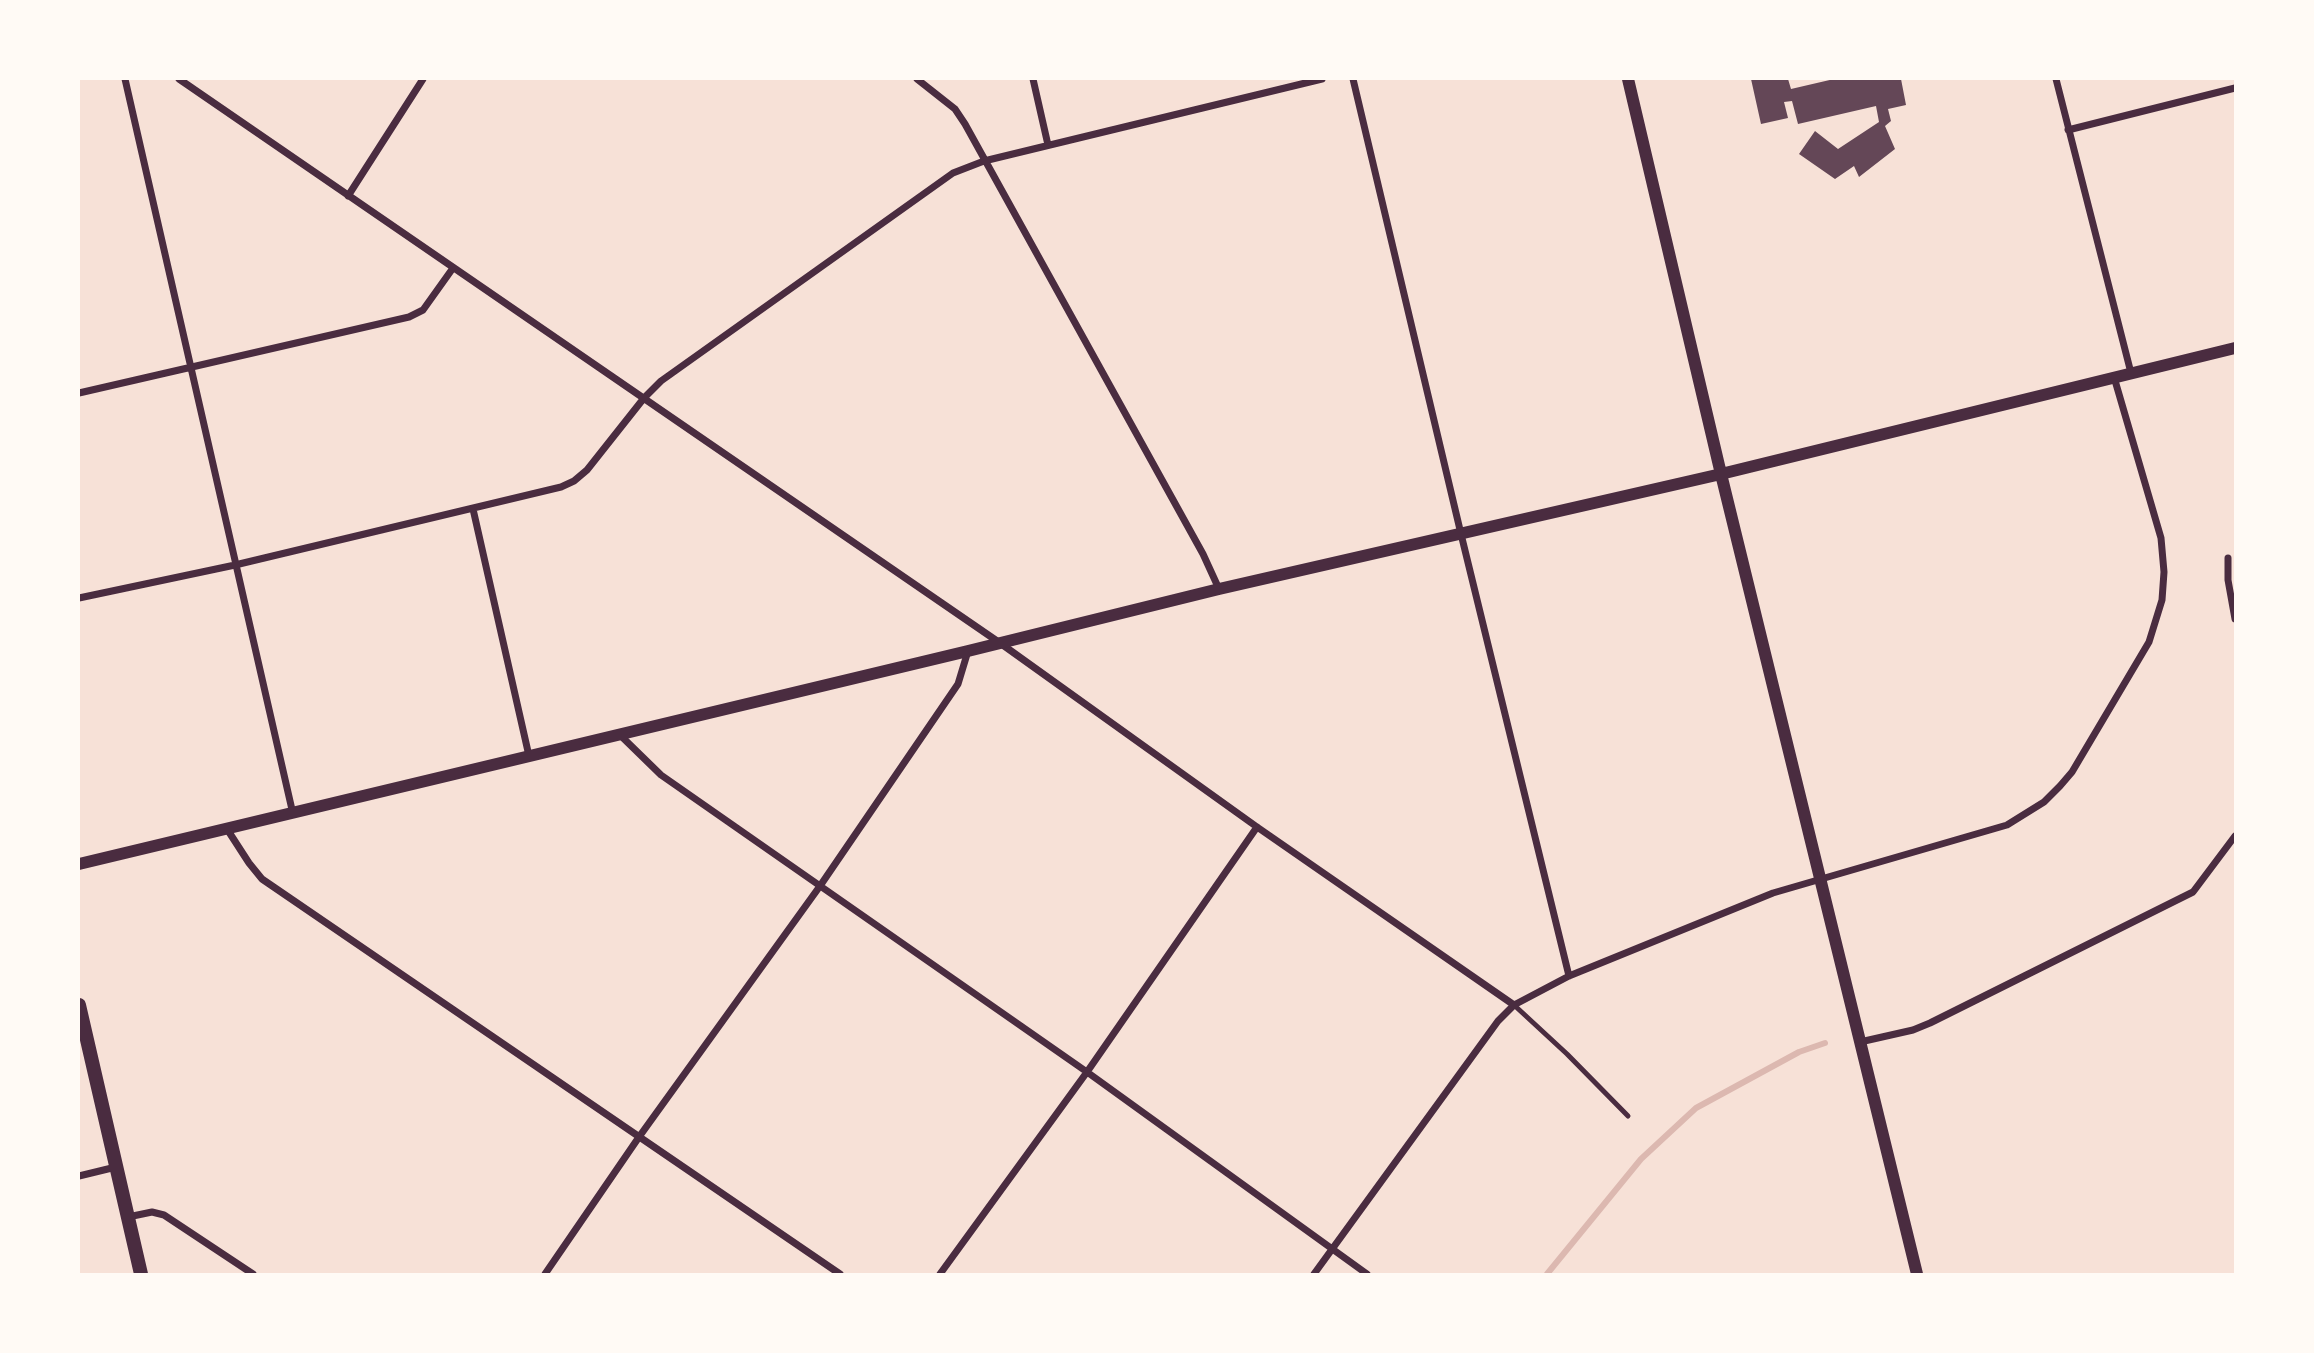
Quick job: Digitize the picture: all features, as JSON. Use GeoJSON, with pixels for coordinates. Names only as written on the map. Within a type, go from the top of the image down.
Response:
{"type":"FeatureCollection","features":[{"type":"Feature","properties":{"kind":"main road"},"geometry":{"type":"LineString","coordinates":[[79,1004],[82,1030],[141,1274]]}},
{"type":"Feature","properties":{"kind":"street"},"geometry":{"type":"LineString","coordinates":[[125,79],[293,814]]}},
{"type":"Feature","properties":{"kind":"street"},"geometry":{"type":"LineString","coordinates":[[179,79],[1000,643],[1257,827],[1514,1005]]}},
{"type":"Feature","properties":{"kind":"street"},"geometry":{"type":"LineString","coordinates":[[348,196],[423,79]]}},
{"type":"Feature","properties":{"kind":"street"},"geometry":{"type":"LineString","coordinates":[[917,79],[955,109],[1203,554],[1219,589]]}},
{"type":"Feature","properties":{"kind":"street"},"geometry":{"type":"LineString","coordinates":[[1033,79],[1048,145]]}},
{"type":"Feature","properties":{"kind":"street"},"geometry":{"type":"LineString","coordinates":[[79,598],[235,565],[561,487],[575,481],[587,470],[644,398],[661,381],[953,173],[984,161],[1322,79]]}},
{"type":"Feature","properties":{"kind":"street"},"geometry":{"type":"LineString","coordinates":[[1353,79],[1569,975]]}},
{"type":"Feature","properties":{"kind":"street"},"geometry":{"type":"LineString","coordinates":[[1628,79],[1721,474],[1917,1274]]}},
{"type":"Feature","properties":{"kind":"street"},"geometry":{"type":"LineString","coordinates":[[2056,79],[2131,373]]}},
{"type":"Feature","properties":{"kind":"street"},"geometry":{"type":"LineString","coordinates":[[2068,130],[2235,88]]}},
{"type":"Feature","properties":{"kind":"street"},"geometry":{"type":"LineString","coordinates":[[79,393],[409,317],[423,310],[453,268]]}},
{"type":"Feature","properties":{"kind":"street"},"geometry":{"type":"LineString","coordinates":[[79,864],[968,652],[1219,589],[1721,474],[2235,348]]}},
{"type":"Feature","properties":{"kind":"street"},"geometry":{"type":"LineString","coordinates":[[1314,1274],[1498,1021],[1514,1005],[1569,975],[1773,893],[2007,825],[2044,802],[2072,772],[2148,642],[2162,600],[2164,572],[2161,538],[2114,377]]}},
{"type":"Feature","properties":{"kind":"street"},"geometry":{"type":"LineString","coordinates":[[473,509],[529,756]]}},
{"type":"Feature","properties":{"kind":"street"},"geometry":{"type":"LineString","coordinates":[[2228,558],[2228,580],[2235,619]]}},
{"type":"Feature","properties":{"kind":"street"},"geometry":{"type":"LineString","coordinates":[[545,1274],[639,1137],[820,886],[958,684],[968,652]]}},
{"type":"Feature","properties":{"kind":"street"},"geometry":{"type":"LineString","coordinates":[[620,735],[661,775],[1087,1072],[1367,1274]]}},
{"type":"Feature","properties":{"kind":"street"},"geometry":{"type":"LineString","coordinates":[[940,1274],[1087,1072],[1257,827]]}},
{"type":"Feature","properties":{"kind":"street"},"geometry":{"type":"LineString","coordinates":[[227,829],[262,878],[839,1274]]}},
{"type":"Feature","properties":{"kind":"street"},"geometry":{"type":"LineString","coordinates":[[1860,1042],[1913,1030],[1930,1023],[2193,892],[2235,836]]}},
{"type":"Feature","properties":{"kind":"street"},"geometry":{"type":"LineString","coordinates":[[79,1175],[116,1167]]}},
{"type":"Feature","properties":{"kind":"street"},"geometry":{"type":"LineString","coordinates":[[128,1217],[152,1213],[164,1215],[253,1274]]}},
{"type":"Feature","properties":{"kind":"lane"},"geometry":{"type":"LineString","coordinates":[[1514,1005],[1628,1116]]}},
{"type":"Feature","properties":{"kind":"building"},"geometry":{"type":"Polygon","coordinates":[[[1751,79],[1788,79],[1791,89],[1834,79],[1901,79],[1906,105],[1888,109],[1891,121],[1885,126],[1895,149],[1859,177],[1854,166],[1835,179],[1799,154],[1815,131],[1838,149],[1879,122],[1876,106],[1798,124],[1792,101],[1784,102],[1788,118],[1761,124],[1751,79]]]}},
{"type":"Feature","properties":{"kind":"waterway"},"geometry":{"type":"LineString","coordinates":[[1547,1274],[1641,1159],[1696,1108],[1799,1052],[1825,1043]]}}]}
